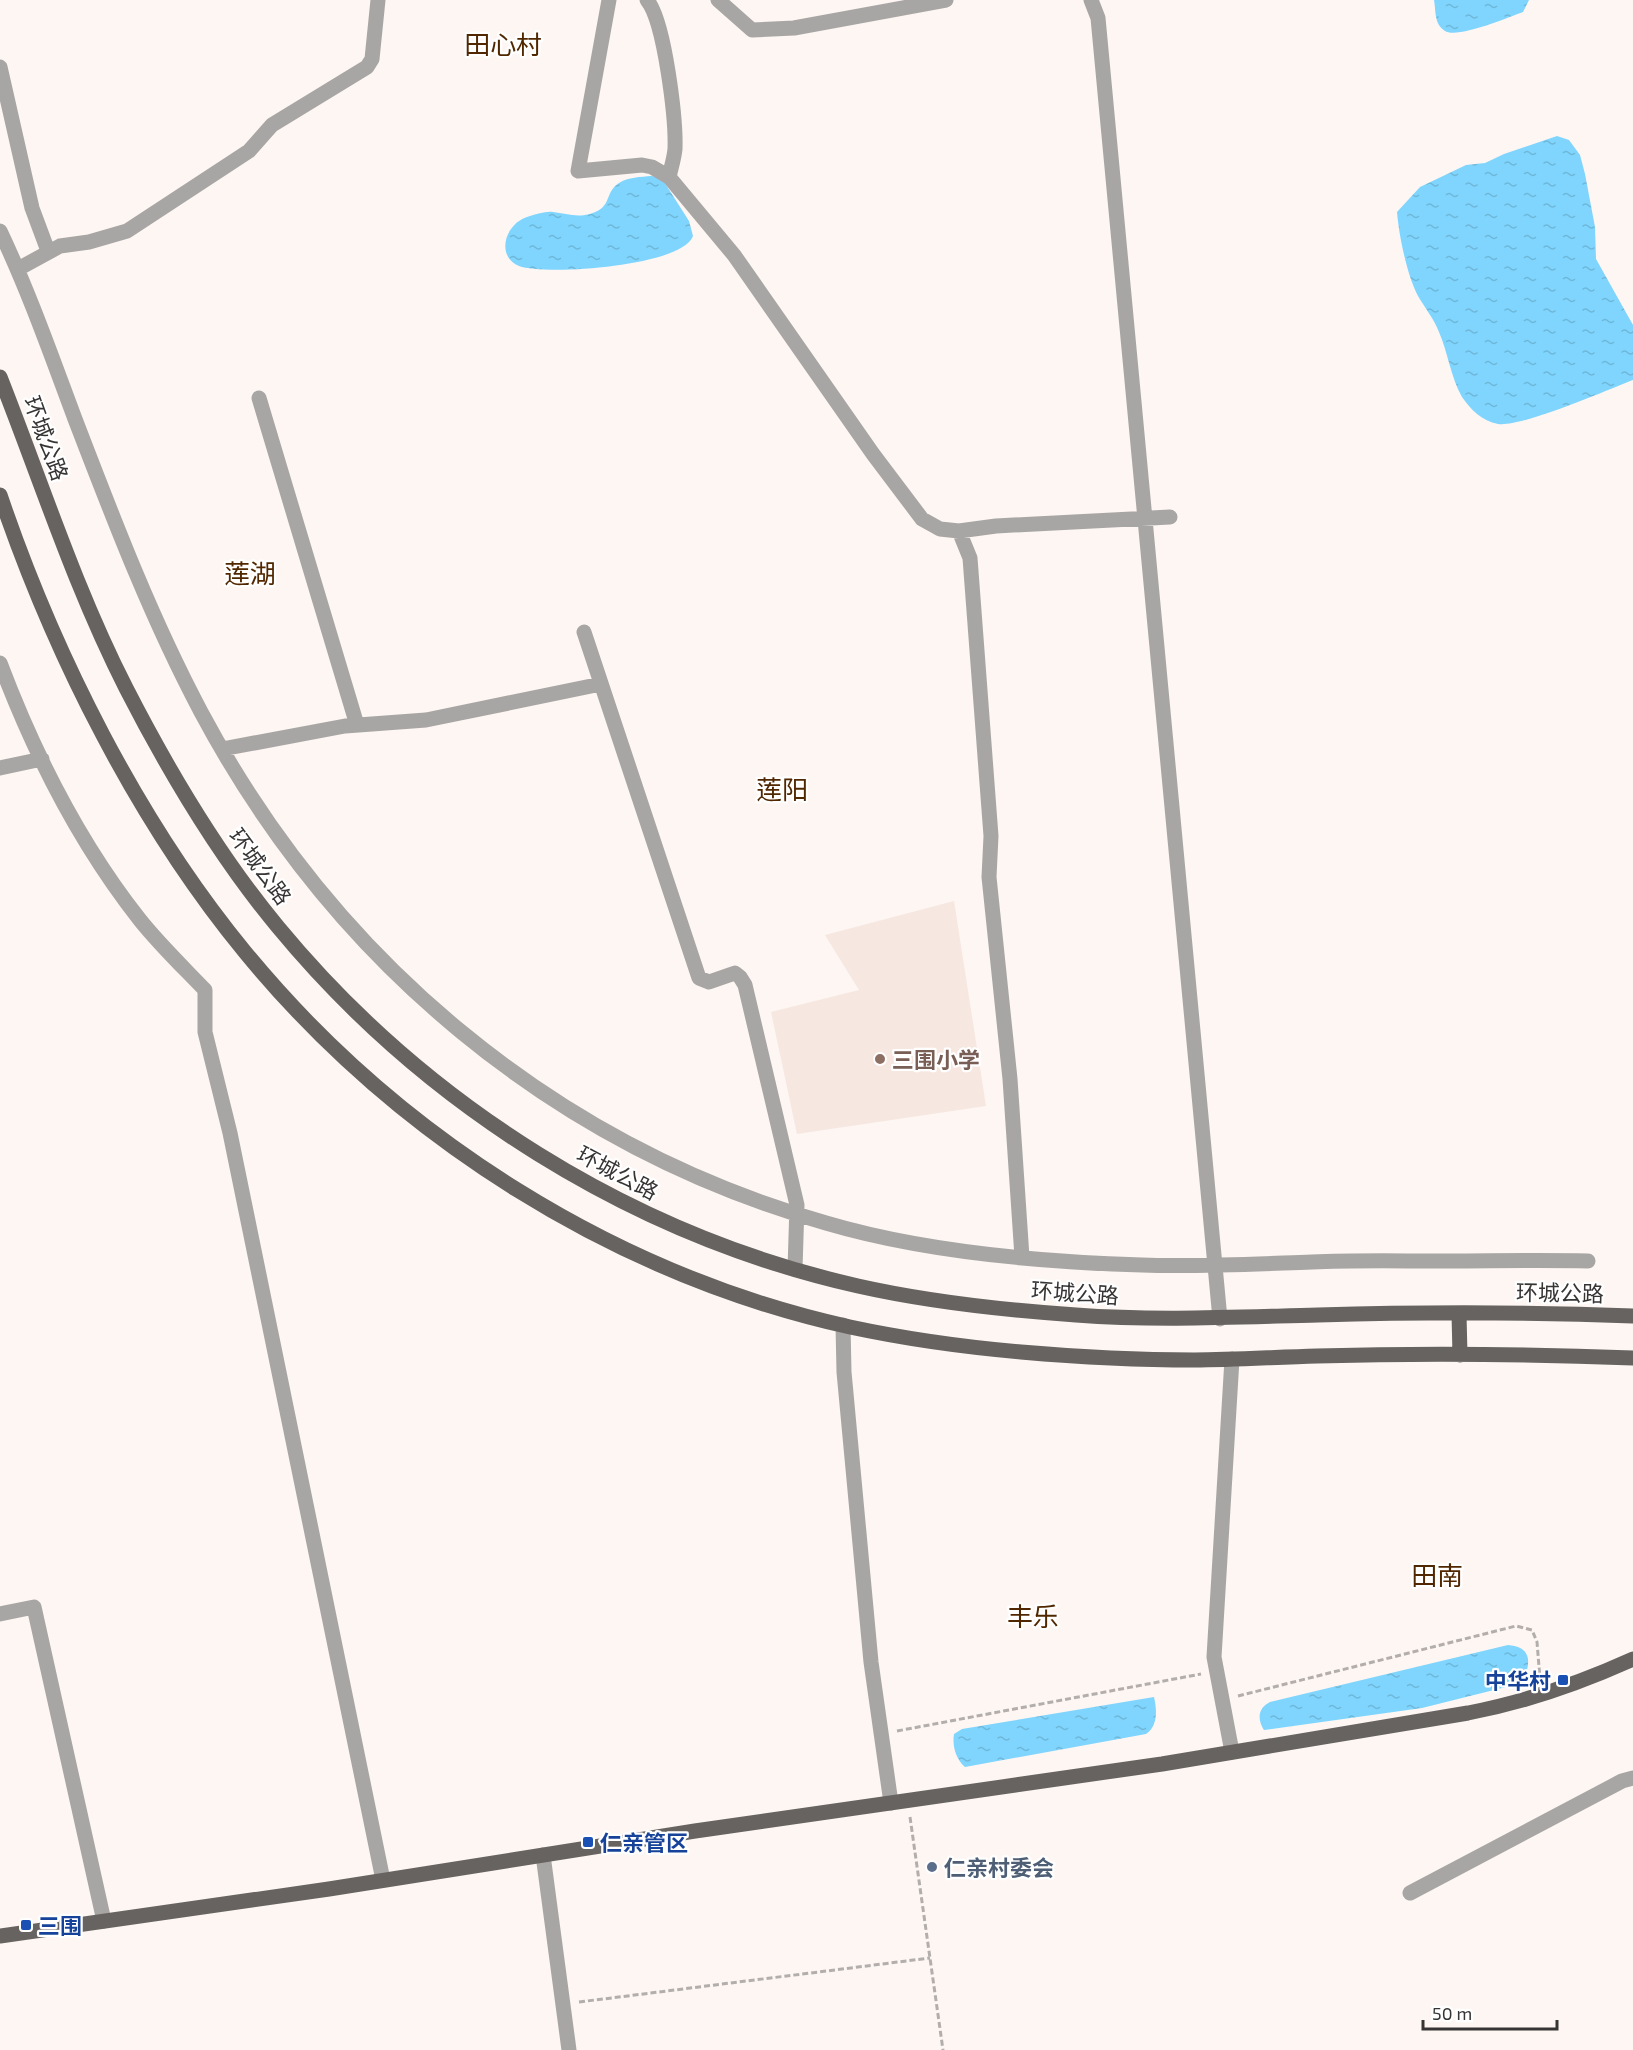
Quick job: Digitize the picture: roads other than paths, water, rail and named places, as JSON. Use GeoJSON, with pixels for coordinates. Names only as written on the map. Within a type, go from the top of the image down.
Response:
{"type":"FeatureCollection","features":[{"type":"Feature","properties":{"kind":"main road","name":"环城公路"},"geometry":{"type":"LineString","coordinates":[[0,377],[71,567],[125,686],[177,780],[222,853],[305,959],[343,999],[409,1060],[448,1092],[526,1146],[564,1169],[642,1211],[728,1247],[861,1287],[913,1296],[1020,1310],[1137,1318],[1220,1319],[1316,1315],[1459,1314],[1633,1316]]}},
{"type":"Feature","properties":{"kind":"main road"},"geometry":{"type":"LineString","coordinates":[[0,495],[32,582],[93,715],[188,876],[251,960],[306,1021],[383,1092],[423,1124],[475,1162],[543,1205],[624,1248],[686,1275],[759,1302],[843,1325],[928,1340],[1026,1352],[1136,1359],[1460,1355],[1633,1358]]}},
{"type":"Feature","properties":{"kind":"main road"},"geometry":{"type":"LineString","coordinates":[[1459,1314],[1460,1355]]}},
{"type":"Feature","properties":{"kind":"main road"},"geometry":{"type":"LineString","coordinates":[[0,1936],[1232,1752],[1507,1706],[1579,1682],[1633,1659]]}},
{"type":"Feature","properties":{"kind":"street"},"geometry":{"type":"LineString","coordinates":[[18,269],[60,246],[89,242],[128,231],[249,152],[272,125],[367,67],[372,58],[378,0]]}},
{"type":"Feature","properties":{"kind":"street"},"geometry":{"type":"LineString","coordinates":[[609,0],[578,171],[642,165],[652,167],[669,177],[734,255],[922,519],[940,529],[959,531],[996,526],[1170,517]]}},
{"type":"Feature","properties":{"kind":"street"},"geometry":{"type":"LineString","coordinates":[[647,0],[663,41],[675,130],[675,153],[669,177]]}},
{"type":"Feature","properties":{"kind":"street"},"geometry":{"type":"LineString","coordinates":[[718,0],[752,30],[794,28],[946,0]]}},
{"type":"Feature","properties":{"kind":"street"},"geometry":{"type":"LineString","coordinates":[[1091,0],[1098,18],[1220,1319]]}},
{"type":"Feature","properties":{"kind":"street"},"geometry":{"type":"LineString","coordinates":[[0,66],[32,208],[48,251]]}},
{"type":"Feature","properties":{"kind":"street"},"geometry":{"type":"LineString","coordinates":[[0,231],[18,269],[124,545],[173,658],[222,749],[268,822],[318,890],[375,954],[454,1026],[538,1089],[634,1148],[705,1181],[797,1214],[872,1235],[1022,1257],[1128,1264],[1215,1266],[1314,1262],[1588,1262]]}},
{"type":"Feature","properties":{"kind":"street"},"geometry":{"type":"LineString","coordinates":[[260,398],[357,725]]}},
{"type":"Feature","properties":{"kind":"street"},"geometry":{"type":"LineString","coordinates":[[959,531],[970,558],[991,836],[989,877],[1010,1079],[1022,1257]]}},
{"type":"Feature","properties":{"kind":"street"},"geometry":{"type":"LineString","coordinates":[[584,632],[699,978],[709,982],[735,973],[740,976],[745,986],[797,1205],[795,1269]]}},
{"type":"Feature","properties":{"kind":"street"},"geometry":{"type":"LineString","coordinates":[[0,663],[42,759],[68,808],[121,895],[160,944],[206,990],[206,1032],[232,1144],[383,1880]]}},
{"type":"Feature","properties":{"kind":"street"},"geometry":{"type":"LineString","coordinates":[[222,749],[357,725],[426,720],[601,684]]}},
{"type":"Feature","properties":{"kind":"street"},"geometry":{"type":"LineString","coordinates":[[0,768],[42,759]]}},
{"type":"Feature","properties":{"kind":"street"},"geometry":{"type":"LineString","coordinates":[[843,1325],[844,1372],[871,1662],[891,1803]]}},
{"type":"Feature","properties":{"kind":"street"},"geometry":{"type":"LineString","coordinates":[[1232,1359],[1214,1657],[1232,1752]]}},
{"type":"Feature","properties":{"kind":"street"},"geometry":{"type":"LineString","coordinates":[[0,1614],[34,1607],[104,1921]]}},
{"type":"Feature","properties":{"kind":"street"},"geometry":{"type":"LineString","coordinates":[[1410,1893],[1622,1781],[1633,1778]]}},
{"type":"Feature","properties":{"kind":"street"},"geometry":{"type":"LineString","coordinates":[[543,1855],[569,2050]]}},
{"type":"Feature","properties":{"kind":"water"},"geometry":{"type":"Polygon","coordinates":[[[1434,0],[1529,0],[1523,12],[1483,26],[1451,33],[1439,25],[1434,0]]]}},
{"type":"Feature","properties":{"kind":"water"},"geometry":{"type":"Polygon","coordinates":[[[1557,136],[1569,140],[1580,155],[1595,227],[1596,259],[1633,325],[1633,380],[1544,414],[1509,424],[1498,424],[1477,414],[1465,402],[1458,390],[1439,332],[1410,277],[1397,212],[1420,187],[1466,165],[1485,163],[1557,136]]]}},
{"type":"Feature","properties":{"kind":"water"},"geometry":{"type":"Polygon","coordinates":[[[661,177],[689,221],[693,236],[684,246],[666,255],[641,261],[584,269],[534,269],[519,266],[507,255],[505,247],[509,232],[521,219],[547,212],[577,216],[594,213],[604,205],[614,187],[619,183],[630,178],[661,177]]]}},
{"type":"Feature","properties":{"kind":"water"},"geometry":{"type":"Polygon","coordinates":[[[1508,1645],[1522,1649],[1528,1658],[1522,1683],[1422,1708],[1264,1730],[1260,1722],[1263,1707],[1270,1702],[1508,1645]]]}},
{"type":"Feature","properties":{"kind":"water"},"geometry":{"type":"Polygon","coordinates":[[[1154,1697],[1155,1722],[1146,1734],[965,1767],[955,1752],[954,1734],[962,1729],[1154,1697]]]}},
{"type":"Feature","properties":{"kind":"place","name":"三围小学"},"geometry":{"type":"Point","coordinates":[880,1059]}},
{"type":"Feature","properties":{"kind":"place","name":"中华村"},"geometry":{"type":"Point","coordinates":[1563,1680]}},
{"type":"Feature","properties":{"kind":"place","name":"仁亲管区"},"geometry":{"type":"Point","coordinates":[588,1842]}},
{"type":"Feature","properties":{"kind":"place","name":"仁亲村委会"},"geometry":{"type":"Point","coordinates":[932,1867]}},
{"type":"Feature","properties":{"kind":"place","name":"三围"},"geometry":{"type":"Point","coordinates":[26,1925]}},
{"type":"Feature","properties":{"kind":"district","name":"田心村"},"geometry":{"type":"Point","coordinates":[503,43]}},
{"type":"Feature","properties":{"kind":"district","name":"莲湖"},"geometry":{"type":"Point","coordinates":[250,572]}},
{"type":"Feature","properties":{"kind":"district","name":"莲阳"},"geometry":{"type":"Point","coordinates":[782,788]}},
{"type":"Feature","properties":{"kind":"district","name":"田南"},"geometry":{"type":"Point","coordinates":[1437,1574]}},
{"type":"Feature","properties":{"kind":"district","name":"丰乐"},"geometry":{"type":"Point","coordinates":[1033,1615]}}]}
